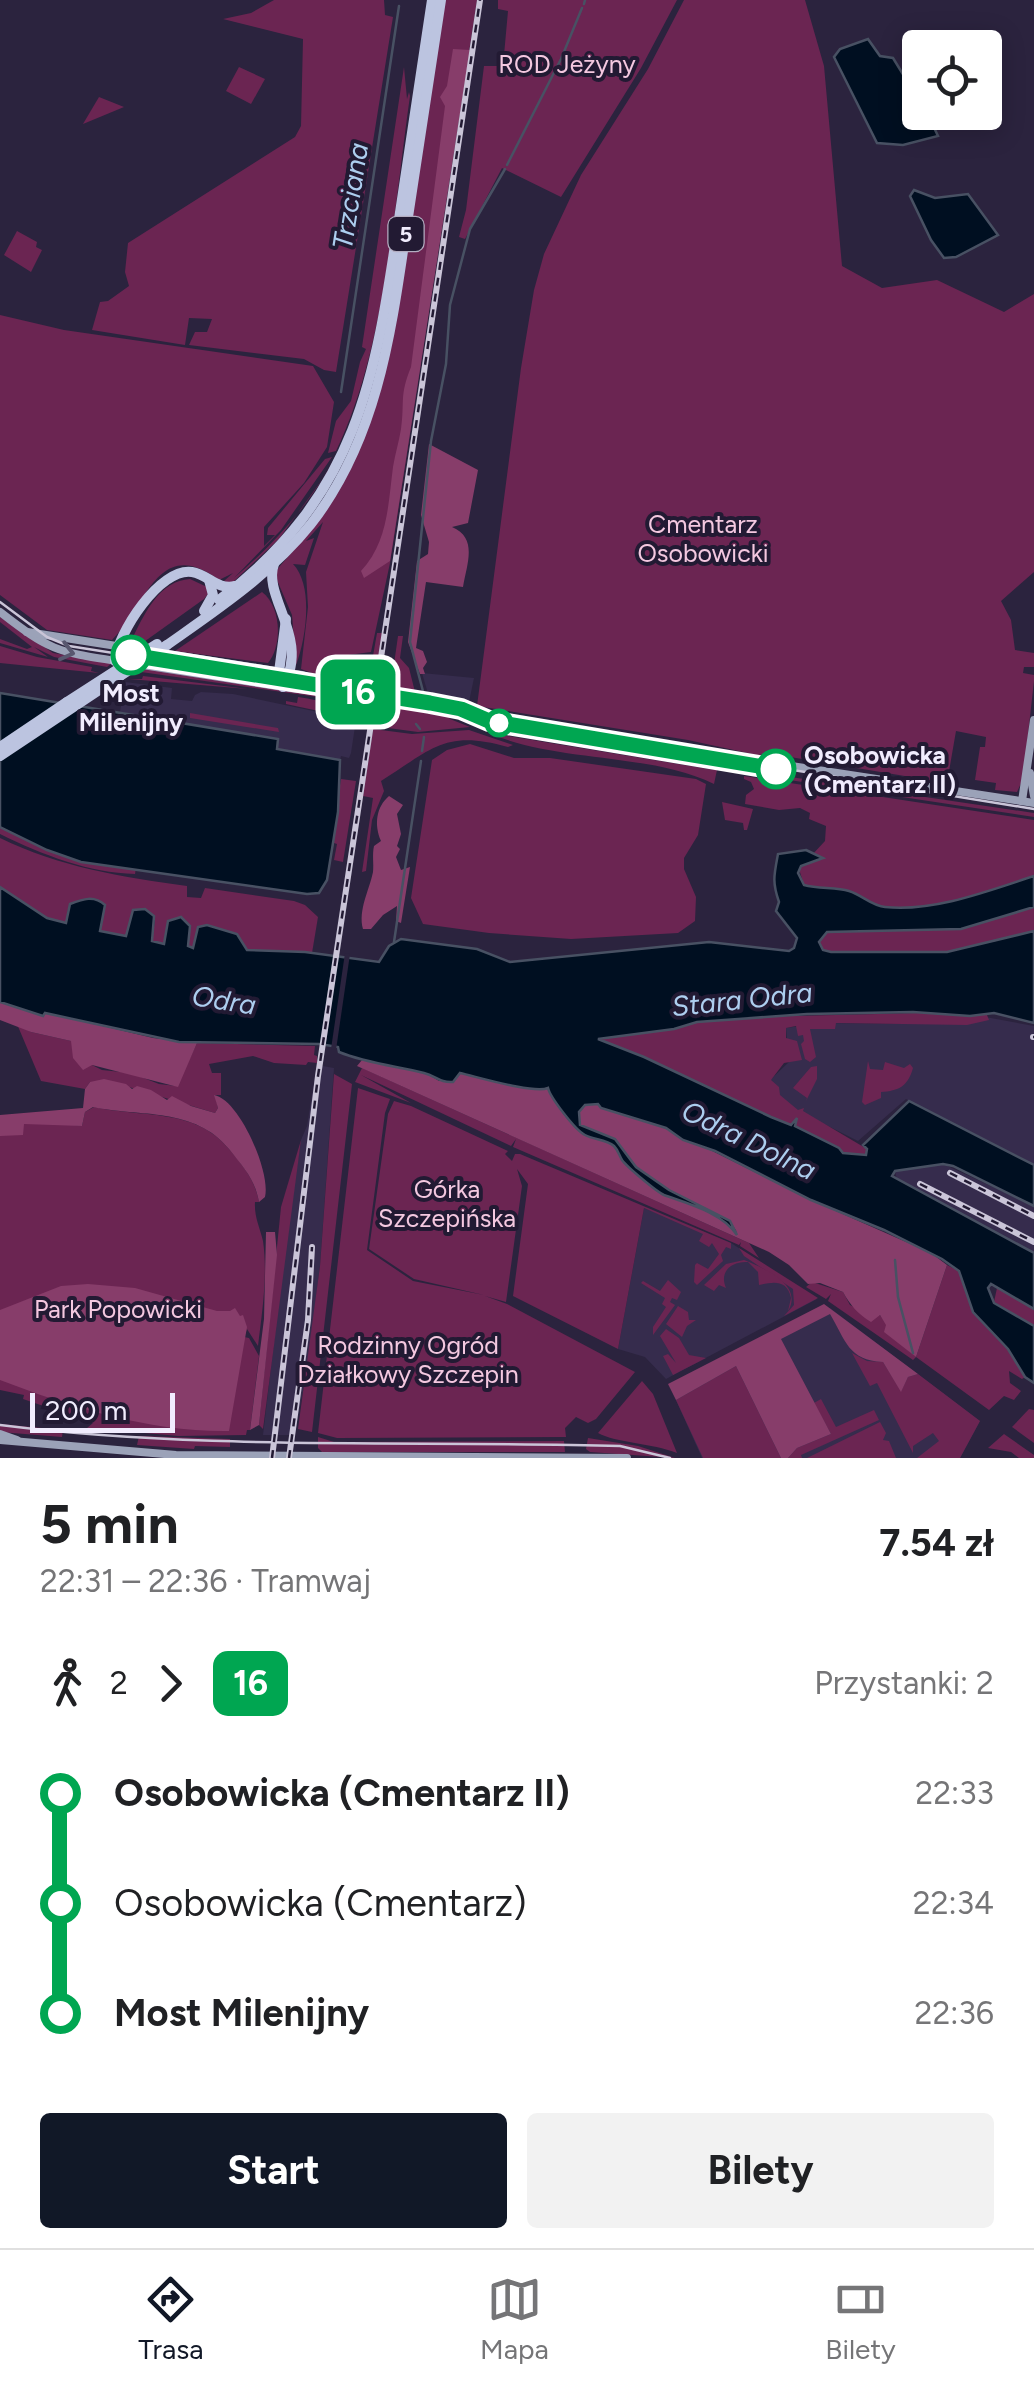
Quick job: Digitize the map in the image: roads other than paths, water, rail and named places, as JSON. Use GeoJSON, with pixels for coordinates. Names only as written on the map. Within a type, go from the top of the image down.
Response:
{"type":"FeatureCollection","features":[{"type":"Feature","properties":{"kind":"main road","name":"5"},"geometry":{"type":"LineString","coordinates":[[0,748],[162,645],[241,588],[328,481],[366,400],[386,312],[432,0]]}},
{"type":"Feature","properties":{"kind":"main road","name":"5"},"geometry":{"type":"LineString","coordinates":[[0,756],[274,563],[309,526],[334,490],[356,448],[374,400],[393,318],[441,0]]}},
{"type":"Feature","properties":{"kind":"main road"},"geometry":{"type":"LineString","coordinates":[[274,563],[270,577],[273,591],[286,618],[283,687]]}},
{"type":"Feature","properties":{"kind":"main road"},"geometry":{"type":"LineString","coordinates":[[115,661],[130,628],[158,585],[168,577],[191,572],[223,588],[263,586],[273,591]]}},
{"type":"Feature","properties":{"kind":"main road"},"geometry":{"type":"LineString","coordinates":[[204,611],[213,595],[209,580]]}},
{"type":"Feature","properties":{"kind":"street"},"geometry":{"type":"LineString","coordinates":[[0,612],[57,651],[283,687],[352,692],[680,749],[1022,801],[1034,798],[1029,768]]}},
{"type":"Feature","properties":{"kind":"street"},"geometry":{"type":"LineString","coordinates":[[24,630],[284,672],[352,692]]}},
{"type":"Feature","properties":{"kind":"street"},"geometry":{"type":"LineString","coordinates":[[1022,801],[1034,720]]}},
{"type":"Feature","properties":{"kind":"street"},"geometry":{"type":"LineString","coordinates":[[0,1437],[181,1456],[626,1458]]}},
{"type":"Feature","properties":{"kind":"water"},"geometry":{"type":"Polygon","coordinates":[[[868,39],[880,56],[893,58],[902,73],[902,130],[935,130],[938,136],[903,145],[877,143],[834,57],[840,49],[868,39]]]}},
{"type":"Feature","properties":{"kind":"water"},"geometry":{"type":"Polygon","coordinates":[[[914,190],[935,198],[968,194],[998,235],[956,257],[944,258],[910,196],[914,190]]]}},
{"type":"Feature","properties":{"kind":"water"},"geometry":{"type":"Polygon","coordinates":[[[0,693],[278,739],[277,749],[340,760],[338,812],[327,880],[319,893],[307,894],[81,862],[0,827],[0,693]]]}},
{"type":"Feature","properties":{"kind":"water"},"geometry":{"type":"Polygon","coordinates":[[[806,850],[823,858],[801,866],[798,873],[804,885],[849,891],[885,907],[942,903],[1034,876],[1034,907],[961,929],[827,932],[819,942],[823,950],[831,952],[947,952],[1034,931],[1034,1023],[994,1013],[807,1014],[697,1022],[674,1029],[598,1039],[791,1125],[797,1118],[795,1126],[843,1153],[866,1155],[863,1145],[909,1101],[1034,1165],[1034,1206],[953,1166],[895,1171],[892,1176],[1034,1253],[1034,1309],[991,1284],[988,1288],[994,1303],[1034,1326],[1034,1383],[973,1312],[959,1271],[942,1259],[811,1200],[715,1151],[683,1140],[666,1128],[598,1104],[585,1105],[579,1112],[580,1125],[615,1139],[636,1167],[669,1190],[730,1221],[737,1235],[713,1214],[660,1193],[625,1163],[614,1146],[581,1132],[548,1088],[519,1087],[460,1073],[453,1082],[445,1081],[360,1059],[339,1052],[338,1047],[320,1044],[179,1042],[45,1013],[43,1016],[0,1002],[0,887],[47,918],[66,923],[70,904],[97,900],[105,905],[100,931],[126,936],[133,910],[145,909],[154,916],[152,941],[164,944],[168,921],[181,917],[190,926],[188,946],[193,948],[198,927],[207,925],[237,934],[247,950],[305,952],[379,962],[389,946],[401,939],[477,949],[510,962],[709,942],[789,951],[797,938],[776,911],[779,902],[775,868],[778,854],[806,850]]]}},
{"type":"Feature","properties":{"kind":"waterway"},"geometry":{"type":"LineString","coordinates":[[584,4],[585,0]]}},
{"type":"Feature","properties":{"kind":"waterway","name":"Trzciana"},"geometry":{"type":"LineString","coordinates":[[341,392],[399,6]]}},
{"type":"Feature","properties":{"kind":"waterway"},"geometry":{"type":"LineString","coordinates":[[507,165],[561,59],[582,8]]}},
{"type":"Feature","properties":{"kind":"waterway"},"geometry":{"type":"LineString","coordinates":[[424,695],[410,642],[450,305],[470,229],[505,169]]}},
{"type":"Feature","properties":{"kind":"waterway"},"geometry":{"type":"LineString","coordinates":[[416,724],[420,729]]}},
{"type":"Feature","properties":{"kind":"waterway"},"geometry":{"type":"LineString","coordinates":[[422,751],[424,737]]}},
{"type":"Feature","properties":{"kind":"waterway"},"geometry":{"type":"LineString","coordinates":[[394,942],[421,761]]}},
{"type":"Feature","properties":{"kind":"waterway"},"geometry":{"type":"LineString","coordinates":[[895,1260],[898,1297],[913,1353]]}},
{"type":"Feature","properties":{"kind":"tram line"},"geometry":{"type":"LineString","coordinates":[[0,602],[47,637],[69,646],[430,703],[461,709],[489,721],[1034,809]]}},
{"type":"Feature","properties":{"kind":"tram line","name":"16"},"geometry":{"type":"LineString","coordinates":[[131,655],[430,703],[461,709],[489,721],[776,769]]}},
{"type":"Feature","properties":{"kind":"tram line"},"geometry":{"type":"LineString","coordinates":[[0,1425],[232,1441],[620,1446],[670,1458]]}},
{"type":"Feature","properties":{"kind":"railway"},"geometry":{"type":"LineString","coordinates":[[272,1458],[318,1076],[480,0]]}},
{"type":"Feature","properties":{"kind":"railway"},"geometry":{"type":"LineString","coordinates":[[950,1173],[1034,1216]]}},
{"type":"Feature","properties":{"kind":"railway"},"geometry":{"type":"LineString","coordinates":[[920,1184],[1034,1242]]}},
{"type":"Feature","properties":{"kind":"railway"},"geometry":{"type":"LineString","coordinates":[[289,1458],[308,1320],[312,1247]]}},
{"type":"Feature","properties":{"kind":"place","name":"Most Milenijny"},"geometry":{"type":"Point","coordinates":[131,655]}},
{"type":"Feature","properties":{"kind":"place","name":"Osobowicka (Cmentarz II)"},"geometry":{"type":"Point","coordinates":[776,769]}},
{"type":"Feature","properties":{"kind":"park label","name":"ROD Jeżyny"},"geometry":{"type":"Point","coordinates":[567,64]}},
{"type":"Feature","properties":{"kind":"park label","name":"Cmentarz Osobowicki"},"geometry":{"type":"Point","coordinates":[703,538]}},
{"type":"Feature","properties":{"kind":"park label","name":"Górka Szczepińska"},"geometry":{"type":"Point","coordinates":[447,1204]}},
{"type":"Feature","properties":{"kind":"park label","name":"Park Popowicki"},"geometry":{"type":"Point","coordinates":[118,1309]}},
{"type":"Feature","properties":{"kind":"park label","name":"Rodzinny Ogród Działkowy Szczepin"},"geometry":{"type":"Point","coordinates":[408,1360]}},
{"type":"Feature","properties":{"kind":"water label","name":"Stara Odra"},"geometry":{"type":"Point","coordinates":[742,999]}},
{"type":"Feature","properties":{"kind":"water label","name":"Odra"},"geometry":{"type":"Point","coordinates":[224,1000]}},
{"type":"Feature","properties":{"kind":"water label","name":"Odra Dolna"},"geometry":{"type":"Point","coordinates":[749,1140]}}]}
